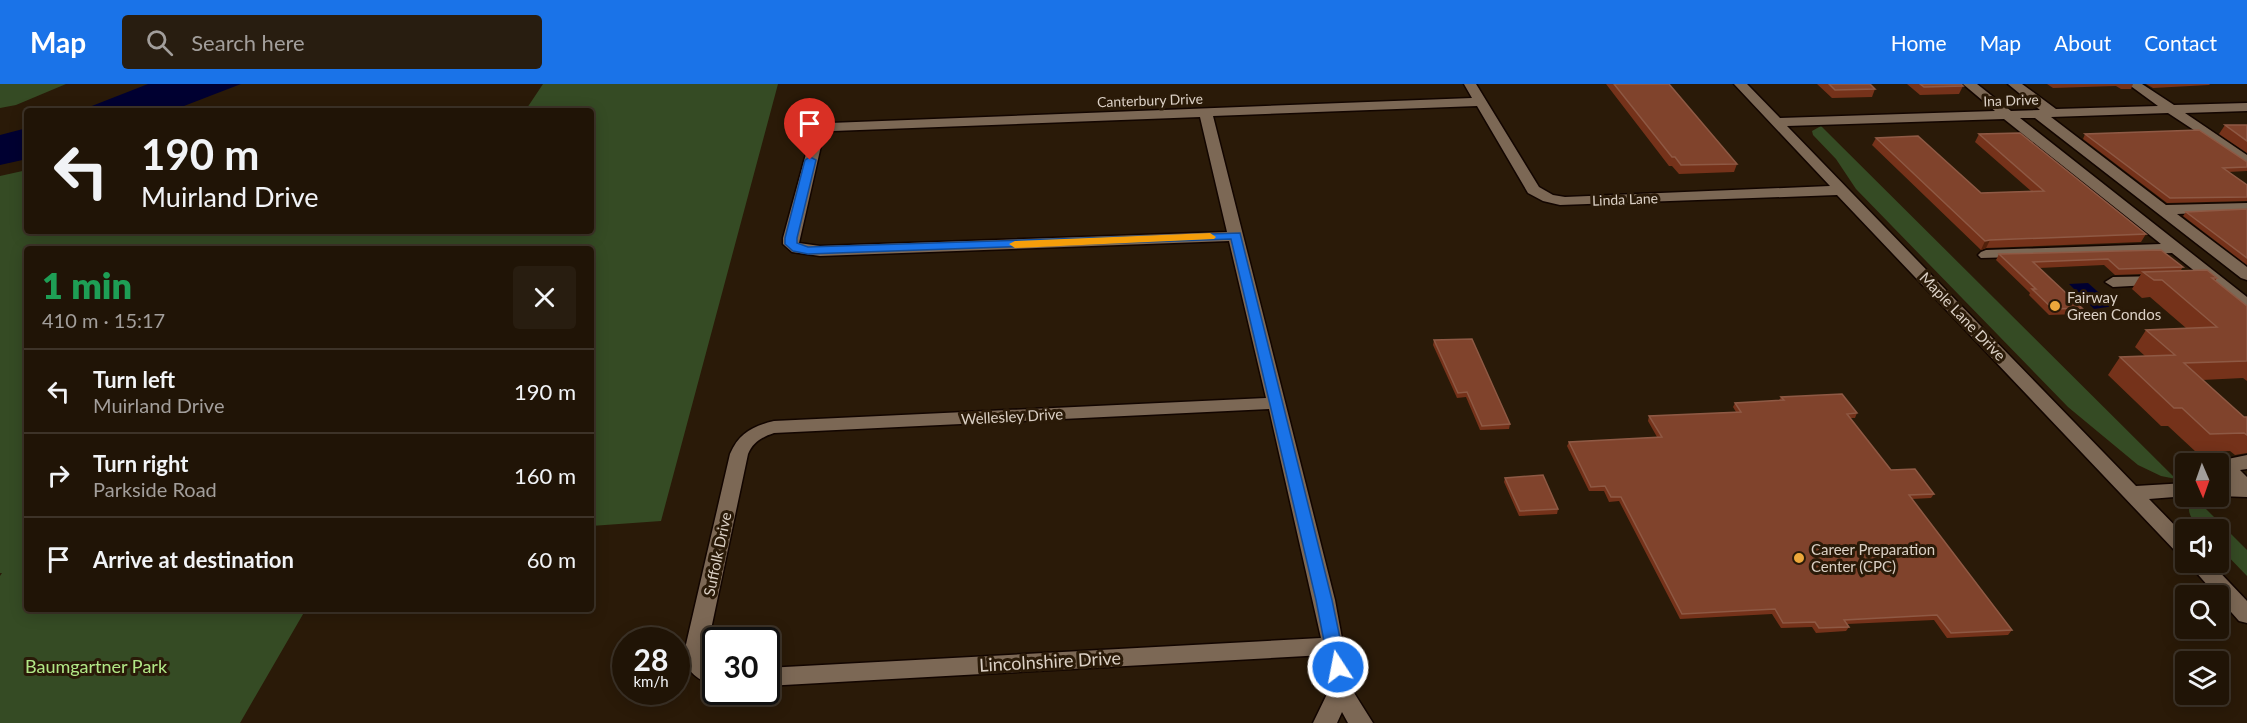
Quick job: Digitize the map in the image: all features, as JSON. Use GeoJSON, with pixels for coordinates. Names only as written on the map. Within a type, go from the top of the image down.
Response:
{"type":"FeatureCollection","features":[{"type":"Feature","properties":{"kind":"street","name":"Linda Lane"},"geometry":{"type":"LineString","coordinates":[[1470,84],[1533,190],[1540,196],[1552,200],[1842,190]]}},
{"type":"Feature","properties":{"kind":"street","name":"Maple Lane Drive"},"geometry":{"type":"LineString","coordinates":[[1740,84],[2175,539]]}},
{"type":"Feature","properties":{"kind":"street"},"geometry":{"type":"LineString","coordinates":[[1969,84],[2247,305]]}},
{"type":"Feature","properties":{"kind":"street"},"geometry":{"type":"LineString","coordinates":[[2014,84],[2163,210],[2247,275]]}},
{"type":"Feature","properties":{"kind":"street"},"geometry":{"type":"LineString","coordinates":[[2134,84],[2247,161]]}},
{"type":"Feature","properties":{"kind":"street","name":"Canterbury Drive"},"geometry":{"type":"LineString","coordinates":[[1236,236],[820,251],[797,249],[791,244],[815,140],[822,130],[842,125],[1481,102]]}},
{"type":"Feature","properties":{"kind":"street","name":"Ina Drive"},"geometry":{"type":"LineString","coordinates":[[1777,122],[2247,107]]}},
{"type":"Feature","properties":{"kind":"street"},"geometry":{"type":"LineString","coordinates":[[1206,113],[1334,646],[1340,690],[1361,723]]}},
{"type":"Feature","properties":{"kind":"street"},"geometry":{"type":"LineString","coordinates":[[2163,210],[2247,207]]}},
{"type":"Feature","properties":{"kind":"street"},"geometry":{"type":"LineString","coordinates":[[1986,255],[2175,248]]}},
{"type":"Feature","properties":{"kind":"street"},"geometry":{"type":"LineString","coordinates":[[2113,282],[2214,279]]}},
{"type":"Feature","properties":{"kind":"street","name":"Wellesley Drive"},"geometry":{"type":"LineString","coordinates":[[750,437],[760,430],[774,427],[1277,403]]}},
{"type":"Feature","properties":{"kind":"street","name":"Suffolk Drive"},"geometry":{"type":"LineString","coordinates":[[702,669],[696,664],[695,653],[739,454],[742,445],[750,437]]}},
{"type":"Feature","properties":{"kind":"street"},"geometry":{"type":"LineString","coordinates":[[2246,489],[2229,469],[2234,462],[2247,462]]}},
{"type":"Feature","properties":{"kind":"street"},"geometry":{"type":"LineString","coordinates":[[2229,489],[2246,489]]}},
{"type":"Feature","properties":{"kind":"street"},"geometry":{"type":"LineString","coordinates":[[2131,493],[2175,491]]}},
{"type":"Feature","properties":{"kind":"street"},"geometry":{"type":"LineString","coordinates":[[2207,573],[2247,615]]}},
{"type":"Feature","properties":{"kind":"street","name":"Lincolnshire Drive"},"geometry":{"type":"LineString","coordinates":[[780,676],[1334,646]]}},
{"type":"Feature","properties":{"kind":"street"},"geometry":{"type":"LineString","coordinates":[[1325,723],[1340,690]]}},
{"type":"Feature","properties":{"kind":"green space"},"geometry":{"type":"Polygon","coordinates":[[[0,84],[66,84],[16,105],[0,108],[0,84]]]}},
{"type":"Feature","properties":{"kind":"green space","name":"Baumgartner Park"},"geometry":{"type":"Polygon","coordinates":[[[543,84],[778,84],[661,521],[594,526],[594,246],[24,246],[24,612],[304,612],[240,723],[0,723],[0,576],[2,573],[0,573],[0,176],[24,171],[24,234],[594,234],[594,108],[527,108],[543,84]]]}},
{"type":"Feature","properties":{"kind":"green space"},"geometry":{"type":"Polygon","coordinates":[[[1821,126],[2175,479],[2161,476],[2138,465],[2068,407],[1856,189],[1836,159],[1813,135],[1812,131],[1821,126]]]}},
{"type":"Feature","properties":{"kind":"green space"},"geometry":{"type":"Polygon","coordinates":[[[2189,507],[2204,507],[2216,519],[2192,519],[2189,507]]]}},
{"type":"Feature","properties":{"kind":"green space"},"geometry":{"type":"Polygon","coordinates":[[[2229,532],[2247,550],[2247,576],[2229,557],[2229,532]]]}},
{"type":"Feature","properties":{"kind":"shaded area"},"geometry":{"type":"Polygon","coordinates":[[[148,84],[241,84],[179,108],[87,108],[148,84]]]}},
{"type":"Feature","properties":{"kind":"shaded area"},"geometry":{"type":"Polygon","coordinates":[[[24,129],[24,160],[0,165],[0,135],[24,129]]]}},
{"type":"Feature","properties":{"kind":"shaded area"},"geometry":{"type":"Polygon","coordinates":[[[2088,283],[2114,306],[2094,309],[2069,284],[2088,283]]]}},
{"type":"Feature","properties":{"kind":"building"},"geometry":{"type":"Polygon","coordinates":[[[1614,84],[1669,84],[1737,164],[1681,165],[1675,157],[1672,157],[1614,84]]]}},
{"type":"Feature","properties":{"kind":"building"},"geometry":{"type":"Polygon","coordinates":[[[1829,84],[1870,84],[1875,89],[1835,90],[1829,84]]]}},
{"type":"Feature","properties":{"kind":"building"},"geometry":{"type":"Polygon","coordinates":[[[1920,84],[1961,84],[1963,86],[1924,87],[1920,84]]]}},
{"type":"Feature","properties":{"kind":"building"},"geometry":{"type":"Polygon","coordinates":[[[2225,125],[2247,125],[2247,141],[2225,125]]]}},
{"type":"Feature","properties":{"kind":"building"},"geometry":{"type":"Polygon","coordinates":[[[2199,130],[2247,162],[2247,167],[2223,168],[2247,185],[2247,197],[2170,198],[2085,134],[2199,130]]]}},
{"type":"Feature","properties":{"kind":"building"},"geometry":{"type":"Polygon","coordinates":[[[2020,133],[2146,234],[1985,241],[1876,138],[1918,136],[1981,193],[2044,191],[1979,134],[2020,133]]]}},
{"type":"Feature","properties":{"kind":"building"},"geometry":{"type":"Polygon","coordinates":[[[2247,209],[2247,258],[2186,212],[2247,209]]]}},
{"type":"Feature","properties":{"kind":"building"},"geometry":{"type":"Polygon","coordinates":[[[2161,250],[2183,267],[2119,269],[2108,259],[2033,262],[2082,308],[2053,309],[2032,289],[2036,289],[1999,254],[2161,250]]]}},
{"type":"Feature","properties":{"kind":"building"},"geometry":{"type":"Polygon","coordinates":[[[2207,270],[2217,278],[2212,278],[2247,306],[2247,361],[2184,363],[2244,417],[2247,417],[2247,435],[2244,433],[2210,434],[2182,408],[2174,408],[2120,357],[2175,355],[2146,330],[2217,327],[2162,280],[2154,280],[2143,272],[2207,270]]]}},
{"type":"Feature","properties":{"kind":"building"},"geometry":{"type":"Polygon","coordinates":[[[1472,339],[1510,424],[1482,426],[1467,392],[1458,393],[1434,340],[1472,339]]]}},
{"type":"Feature","properties":{"kind":"building","name":"Career Preparation Center (CPC)"},"geometry":{"type":"Polygon","coordinates":[[[1842,394],[1857,413],[1847,414],[1891,470],[1915,469],[1934,494],[1909,495],[2012,630],[1951,633],[1937,615],[1844,620],[1849,627],[1819,628],[1815,622],[1783,623],[1775,609],[1682,614],[1621,497],[1611,497],[1605,486],[1591,487],[1569,442],[1662,437],[1649,416],[1741,412],[1735,403],[1784,400],[1781,397],[1842,394]]]}},
{"type":"Feature","properties":{"kind":"building"},"geometry":{"type":"Polygon","coordinates":[[[1543,475],[1558,509],[1520,511],[1505,478],[1543,475]]]}},
{"type":"Feature","properties":{"kind":"slow traffic"},"geometry":{"type":"LineString","coordinates":[[1015,244],[1210,237]]}},
{"type":"Feature","properties":{"kind":"place","name":"Fairway Green Condos"},"geometry":{"type":"Point","coordinates":[2055,306]}},
{"type":"Feature","properties":{"kind":"place","name":"Career Preparation Center (CPC)"},"geometry":{"type":"Point","coordinates":[1799,558]}},
{"type":"Feature","properties":{"kind":"route"},"geometry":{"type":"LineString","coordinates":[[810,160],[791,238],[791,244],[797,249],[808,251],[1236,236],[1324,600],[1338,667]]}}]}
